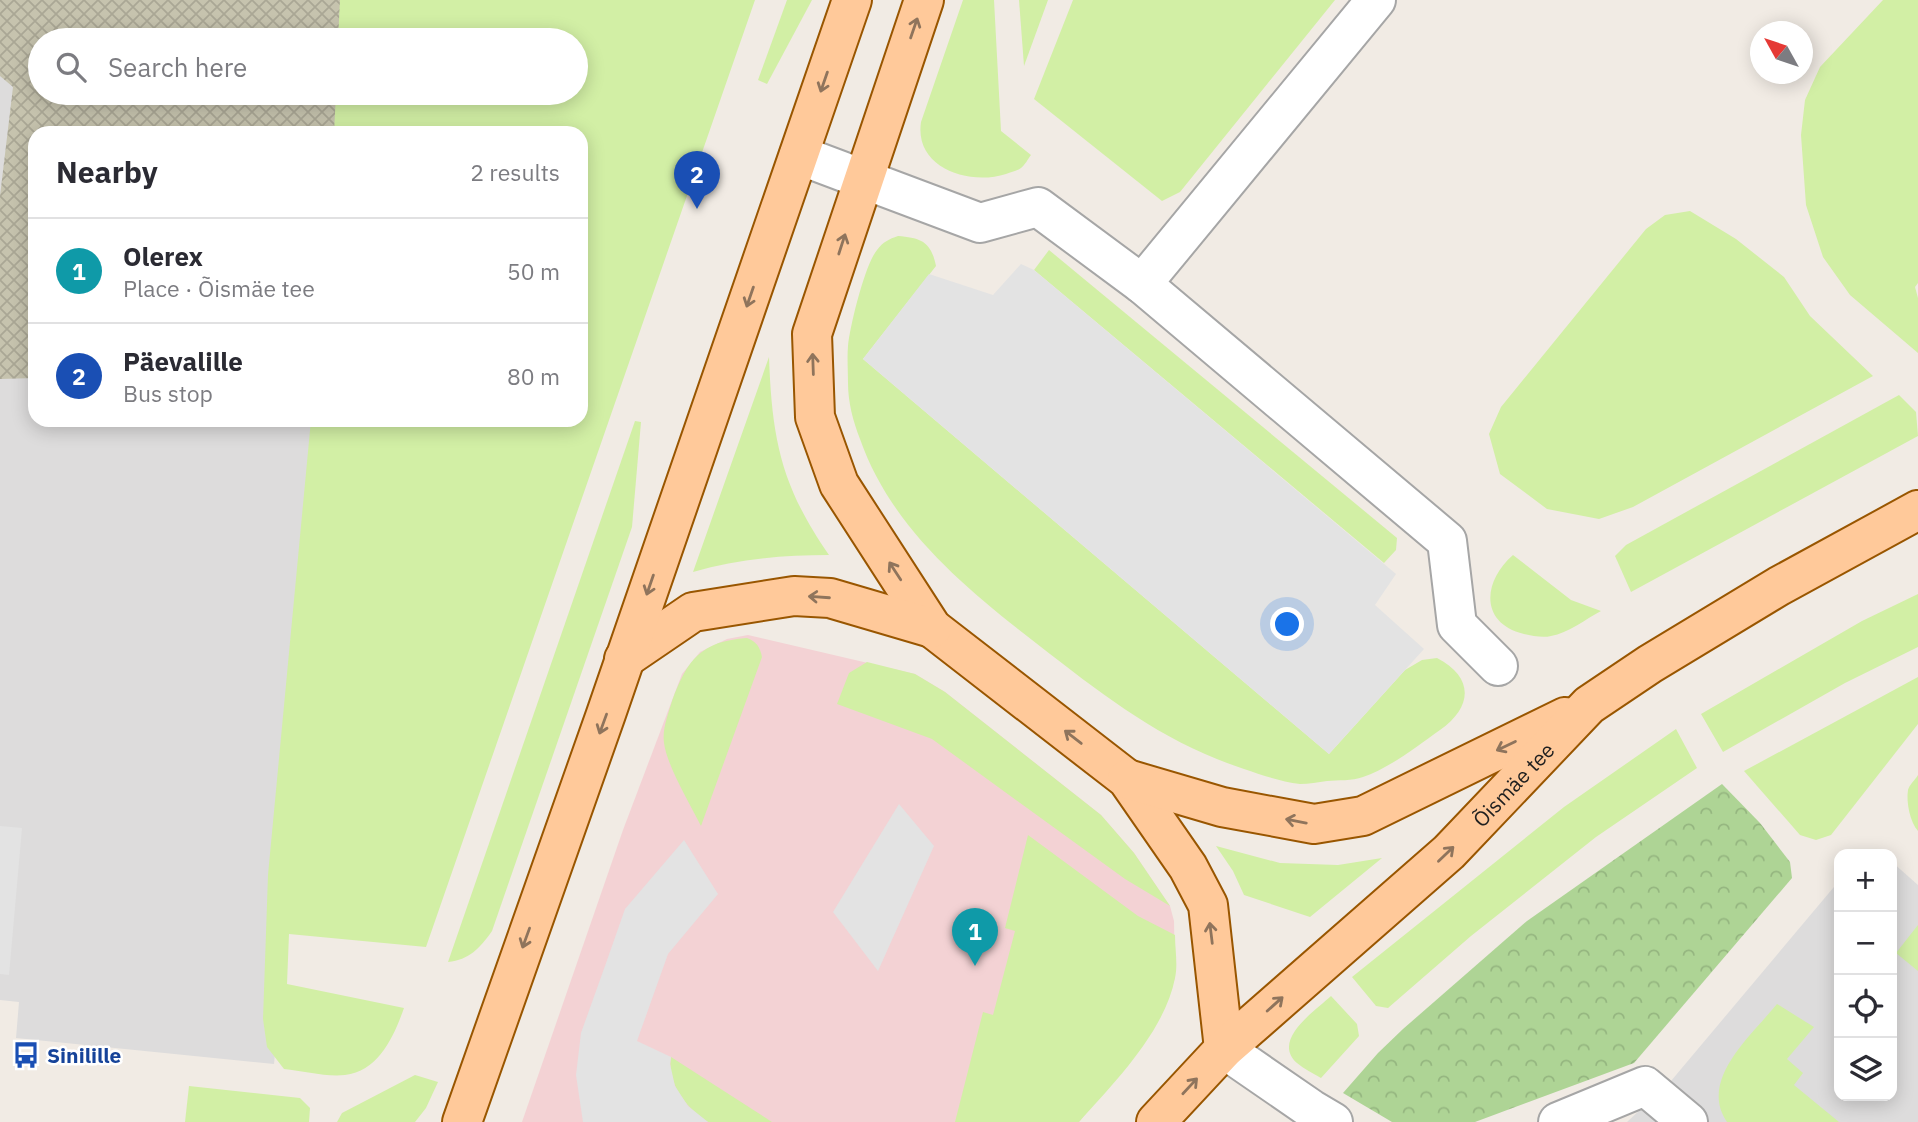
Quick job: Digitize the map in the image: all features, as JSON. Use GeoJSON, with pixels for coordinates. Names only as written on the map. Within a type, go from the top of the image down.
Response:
{"type":"FeatureCollection","features":[{"type":"Feature","properties":{"kind":"main road"},"geometry":{"type":"LineString","coordinates":[[460,1120],[624,659],[852,0]]}},
{"type":"Feature","properties":{"kind":"main road"},"geometry":{"type":"LineString","coordinates":[[924,0],[812,334],[815,417],[839,484],[932,628],[1127,779],[1188,867],[1208,905],[1224,1049]]}},
{"type":"Feature","properties":{"kind":"main road","name":"Õismäe tee"},"geometry":{"type":"LineString","coordinates":[[1156,1122],[1224,1049],[1449,852],[1589,705],[1650,664],[1779,586],[1918,510]]}},
{"type":"Feature","properties":{"kind":"main road"},"geometry":{"type":"LineString","coordinates":[[624,659],[693,611],[794,596],[830,598],[932,628]]}},
{"type":"Feature","properties":{"kind":"main road"},"geometry":{"type":"LineString","coordinates":[[1127,779],[1222,807],[1314,824],[1363,816],[1589,705]]}},
{"type":"Feature","properties":{"kind":"street"},"geometry":{"type":"LineString","coordinates":[[1142,284],[1376,0]]}},
{"type":"Feature","properties":{"kind":"street"},"geometry":{"type":"LineString","coordinates":[[799,155],[980,223],[1038,207],[1142,284],[1447,541],[1457,625],[1499,666]]}},
{"type":"Feature","properties":{"kind":"street"},"geometry":{"type":"LineString","coordinates":[[1224,1049],[1333,1122]]}},
{"type":"Feature","properties":{"kind":"street"},"geometry":{"type":"LineString","coordinates":[[1558,1122],[1645,1086],[1688,1122]]}},
{"type":"Feature","properties":{"kind":"shaded area"},"geometry":{"type":"Polygon","coordinates":[[[0,0],[28,28],[28,105],[38,105],[36,126],[28,126],[28,427],[336,427],[274,1064],[16,1038],[19,1002],[0,1000],[0,0]]]}},
{"type":"Feature","properties":{"kind":"shaded area"},"geometry":{"type":"Polygon","coordinates":[[[0,0],[362,0],[359,28],[28,28],[28,105],[353,105],[352,126],[28,126],[28,378],[0,379],[0,196],[13,87],[0,76],[0,0]]]}},
{"type":"Feature","properties":{"kind":"shaded area"},"geometry":{"type":"Polygon","coordinates":[[[1021,264],[1034,270],[1396,574],[1375,605],[1424,649],[1329,754],[863,359],[929,274],[993,295],[1021,264]]]}},
{"type":"Feature","properties":{"kind":"shaded area"},"geometry":{"type":"Polygon","coordinates":[[[748,635],[915,674],[945,692],[1101,815],[1134,853],[1170,906],[1174,921],[1175,978],[1164,1009],[1145,1041],[1079,1122],[522,1122],[623,830],[682,674],[700,652],[727,639],[748,635]]]}},
{"type":"Feature","properties":{"kind":"shaded area"},"geometry":{"type":"Polygon","coordinates":[[[899,804],[934,846],[878,971],[833,912],[899,804]]]}},
{"type":"Feature","properties":{"kind":"shaded area"},"geometry":{"type":"Polygon","coordinates":[[[0,826],[22,828],[9,975],[0,974],[0,826]]]}},
{"type":"Feature","properties":{"kind":"shaded area"},"geometry":{"type":"Polygon","coordinates":[[[684,840],[718,894],[668,954],[637,1041],[671,1057],[675,1086],[688,1106],[708,1122],[583,1122],[576,1075],[581,1033],[625,909],[684,840]]]}},
{"type":"Feature","properties":{"kind":"shaded area"},"geometry":{"type":"Polygon","coordinates":[[[1897,866],[1918,885],[1918,1122],[1627,1122],[1671,1081],[1834,887],[1834,1101],[1897,1101],[1897,866]]]}},
{"type":"Feature","properties":{"kind":"green space"},"geometry":{"type":"Polygon","coordinates":[[[340,0],[755,0],[426,947],[289,934],[287,984],[404,1008],[384,1050],[367,1067],[345,1075],[322,1075],[284,1069],[267,1047],[263,1019],[268,875],[310,427],[588,427],[588,126],[334,126],[335,105],[588,105],[588,28],[339,28],[340,0]]]}},
{"type":"Feature","properties":{"kind":"green space"},"geometry":{"type":"Polygon","coordinates":[[[787,0],[812,0],[767,84],[758,80],[787,0]]]}},
{"type":"Feature","properties":{"kind":"green space"},"geometry":{"type":"Polygon","coordinates":[[[963,0],[994,0],[1001,131],[1031,155],[1019,169],[1006,174],[976,177],[947,170],[935,162],[926,151],[921,138],[921,122],[963,0]]]}},
{"type":"Feature","properties":{"kind":"green space"},"geometry":{"type":"Polygon","coordinates":[[[1019,0],[1048,0],[1024,66],[1019,0]]]}},
{"type":"Feature","properties":{"kind":"green space"},"geometry":{"type":"Polygon","coordinates":[[[1073,0],[1335,0],[1180,192],[1162,201],[1034,99],[1073,0]]]}},
{"type":"Feature","properties":{"kind":"green space"},"geometry":{"type":"Polygon","coordinates":[[[1883,0],[1918,0],[1918,283],[1915,287],[1918,298],[1918,353],[1850,295],[1823,257],[1806,205],[1801,135],[1805,100],[1820,67],[1883,0]]]}},
{"type":"Feature","properties":{"kind":"green space"},"geometry":{"type":"Polygon","coordinates":[[[1690,211],[1736,239],[1784,277],[1810,316],[1873,376],[1633,507],[1599,519],[1547,509],[1500,474],[1489,434],[1501,407],[1646,229],[1665,215],[1690,211]]]}},
{"type":"Feature","properties":{"kind":"green space"},"geometry":{"type":"Polygon","coordinates":[[[898,236],[919,240],[928,246],[936,266],[863,359],[1329,754],[1405,670],[1422,660],[1437,658],[1458,674],[1465,692],[1459,712],[1440,730],[1403,756],[1363,777],[1300,784],[1286,782],[1216,759],[1142,720],[1073,672],[993,609],[939,560],[893,504],[875,473],[853,418],[848,390],[848,346],[859,296],[872,257],[886,241],[898,236]]]}},
{"type":"Feature","properties":{"kind":"green space"},"geometry":{"type":"Polygon","coordinates":[[[1049,250],[1397,538],[1396,550],[1384,563],[1034,270],[1049,250]]]}},
{"type":"Feature","properties":{"kind":"green space"},"geometry":{"type":"Polygon","coordinates":[[[769,357],[773,413],[782,461],[800,506],[829,555],[761,559],[693,572],[769,357]]]}},
{"type":"Feature","properties":{"kind":"green space"},"geometry":{"type":"Polygon","coordinates":[[[1899,395],[1916,412],[1918,436],[1631,592],[1615,556],[1626,545],[1899,395]]]}},
{"type":"Feature","properties":{"kind":"green space"},"geometry":{"type":"Polygon","coordinates":[[[635,421],[641,422],[632,527],[492,931],[473,952],[462,959],[448,962],[635,421]]]}},
{"type":"Feature","properties":{"kind":"green space"},"geometry":{"type":"Polygon","coordinates":[[[1513,555],[1571,600],[1601,611],[1570,629],[1551,636],[1541,637],[1509,629],[1499,621],[1490,600],[1496,577],[1513,555]]]}},
{"type":"Feature","properties":{"kind":"green space"},"geometry":{"type":"Polygon","coordinates":[[[1918,594],[1918,647],[1845,683],[1723,752],[1701,714],[1862,621],[1918,594]]]}},
{"type":"Feature","properties":{"kind":"green space"},"geometry":{"type":"Polygon","coordinates":[[[747,638],[758,645],[762,657],[701,826],[674,774],[666,752],[666,722],[684,674],[698,655],[718,643],[747,638]]]}},
{"type":"Feature","properties":{"kind":"green space"},"geometry":{"type":"Polygon","coordinates":[[[867,662],[915,674],[945,692],[1101,815],[1134,853],[1170,906],[1125,879],[932,739],[837,704],[849,673],[867,662]]]}},
{"type":"Feature","properties":{"kind":"green space"},"geometry":{"type":"Polygon","coordinates":[[[1918,677],[1918,724],[1831,835],[1816,840],[1800,835],[1744,771],[1918,677]]]}},
{"type":"Feature","properties":{"kind":"green space"},"geometry":{"type":"Polygon","coordinates":[[[1676,729],[1697,768],[1596,837],[1471,936],[1388,1008],[1376,1006],[1352,977],[1564,807],[1676,729]]]}},
{"type":"Feature","properties":{"kind":"green space"},"geometry":{"type":"Polygon","coordinates":[[[1918,775],[1918,831],[1908,806],[1908,790],[1918,775]]]}},
{"type":"Feature","properties":{"kind":"green space"},"geometry":{"type":"Polygon","coordinates":[[[1722,784],[1760,823],[1790,862],[1792,878],[1634,1063],[1475,1122],[1392,1122],[1343,1093],[1403,1029],[1527,921],[1722,784]]]}},
{"type":"Feature","properties":{"kind":"green space"},"geometry":{"type":"Polygon","coordinates":[[[1028,835],[1138,916],[1175,935],[1175,978],[1161,1017],[1149,1037],[1079,1122],[955,1122],[983,1012],[993,1015],[1015,931],[1005,928],[1028,835]]]}},
{"type":"Feature","properties":{"kind":"green space"},"geometry":{"type":"Polygon","coordinates":[[[1216,846],[1280,863],[1338,865],[1382,858],[1310,917],[1244,895],[1233,871],[1216,846]]]}},
{"type":"Feature","properties":{"kind":"green space"},"geometry":{"type":"Polygon","coordinates":[[[1918,925],[1918,971],[1897,952],[1918,925]]]}},
{"type":"Feature","properties":{"kind":"green space"},"geometry":{"type":"Polygon","coordinates":[[[1331,996],[1357,1024],[1359,1036],[1321,1078],[1297,1063],[1290,1054],[1289,1045],[1298,1026],[1331,996]]]}},
{"type":"Feature","properties":{"kind":"green space"},"geometry":{"type":"Polygon","coordinates":[[[1777,1004],[1814,1027],[1787,1059],[1803,1073],[1794,1085],[1839,1122],[1727,1122],[1720,1106],[1719,1090],[1723,1074],[1743,1044],[1777,1004]]]}},
{"type":"Feature","properties":{"kind":"green space"},"geometry":{"type":"Polygon","coordinates":[[[671,1057],[772,1122],[708,1122],[692,1110],[675,1086],[671,1057]]]}},
{"type":"Feature","properties":{"kind":"green space"},"geometry":{"type":"Polygon","coordinates":[[[415,1075],[438,1082],[426,1108],[415,1122],[337,1122],[342,1113],[415,1075]]]}},
{"type":"Feature","properties":{"kind":"green space"},"geometry":{"type":"Polygon","coordinates":[[[189,1086],[300,1098],[310,1108],[309,1122],[185,1122],[189,1086]]]}},
{"type":"Feature","properties":{"kind":"place","name":"Päevalille"},"geometry":{"type":"Point","coordinates":[697,209]}},
{"type":"Feature","properties":{"kind":"place","name":"Olerex"},"geometry":{"type":"Point","coordinates":[975,966]}},
{"type":"Feature","properties":{"kind":"place","name":"Sinilille"},"geometry":{"type":"Point","coordinates":[26,1055]}}]}
